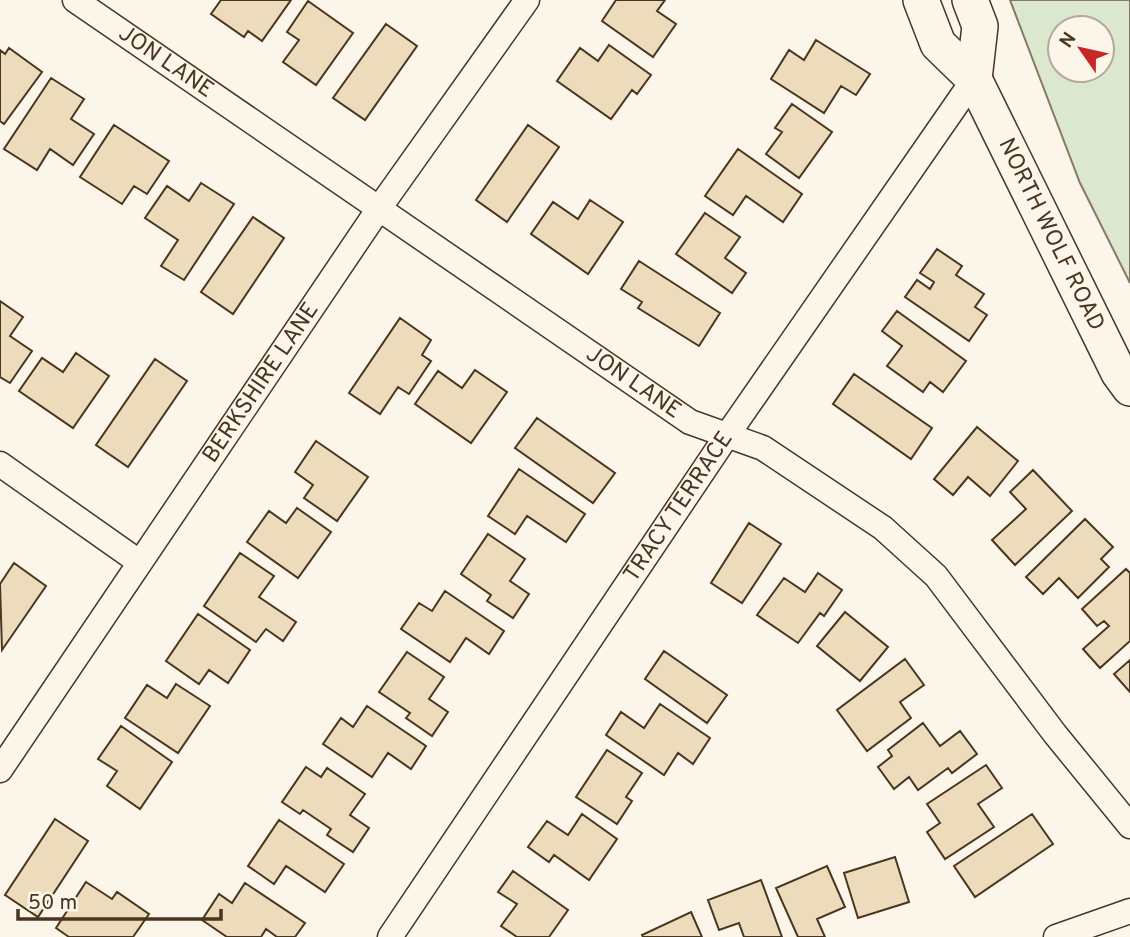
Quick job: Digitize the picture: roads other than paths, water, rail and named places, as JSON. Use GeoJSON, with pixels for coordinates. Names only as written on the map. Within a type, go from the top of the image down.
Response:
{"type":"FeatureCollection","features":[{"type":"Feature","properties":{"kind":"main road","name":"NORTH WOLF ROAD"},"geometry":{"type":"LineString","coordinates":[[921,0],[938,44],[974,79],[1119,373],[1130,388]]}},
{"type":"Feature","properties":{"kind":"main road"},"geometry":{"type":"LineString","coordinates":[[970,0],[980,26],[974,79]]}},
{"type":"Feature","properties":{"kind":"street","name":"JON LANE"},"geometry":{"type":"LineString","coordinates":[[75,0],[690,422],[762,448],[883,528],[936,576],[1055,734],[1130,826]]}},
{"type":"Feature","properties":{"kind":"street","name":"BERKSHIRE LANE"},"geometry":{"type":"LineString","coordinates":[[0,770],[380,207],[527,0]]}},
{"type":"Feature","properties":{"kind":"street","name":"TRACY TERRACE"},"geometry":{"type":"LineString","coordinates":[[390,937],[728,434],[974,79]]}},
{"type":"Feature","properties":{"kind":"street"},"geometry":{"type":"LineString","coordinates":[[0,464],[139,562]]}},
{"type":"Feature","properties":{"kind":"street"},"geometry":{"type":"LineString","coordinates":[[1056,937],[1130,911]]}}]}
